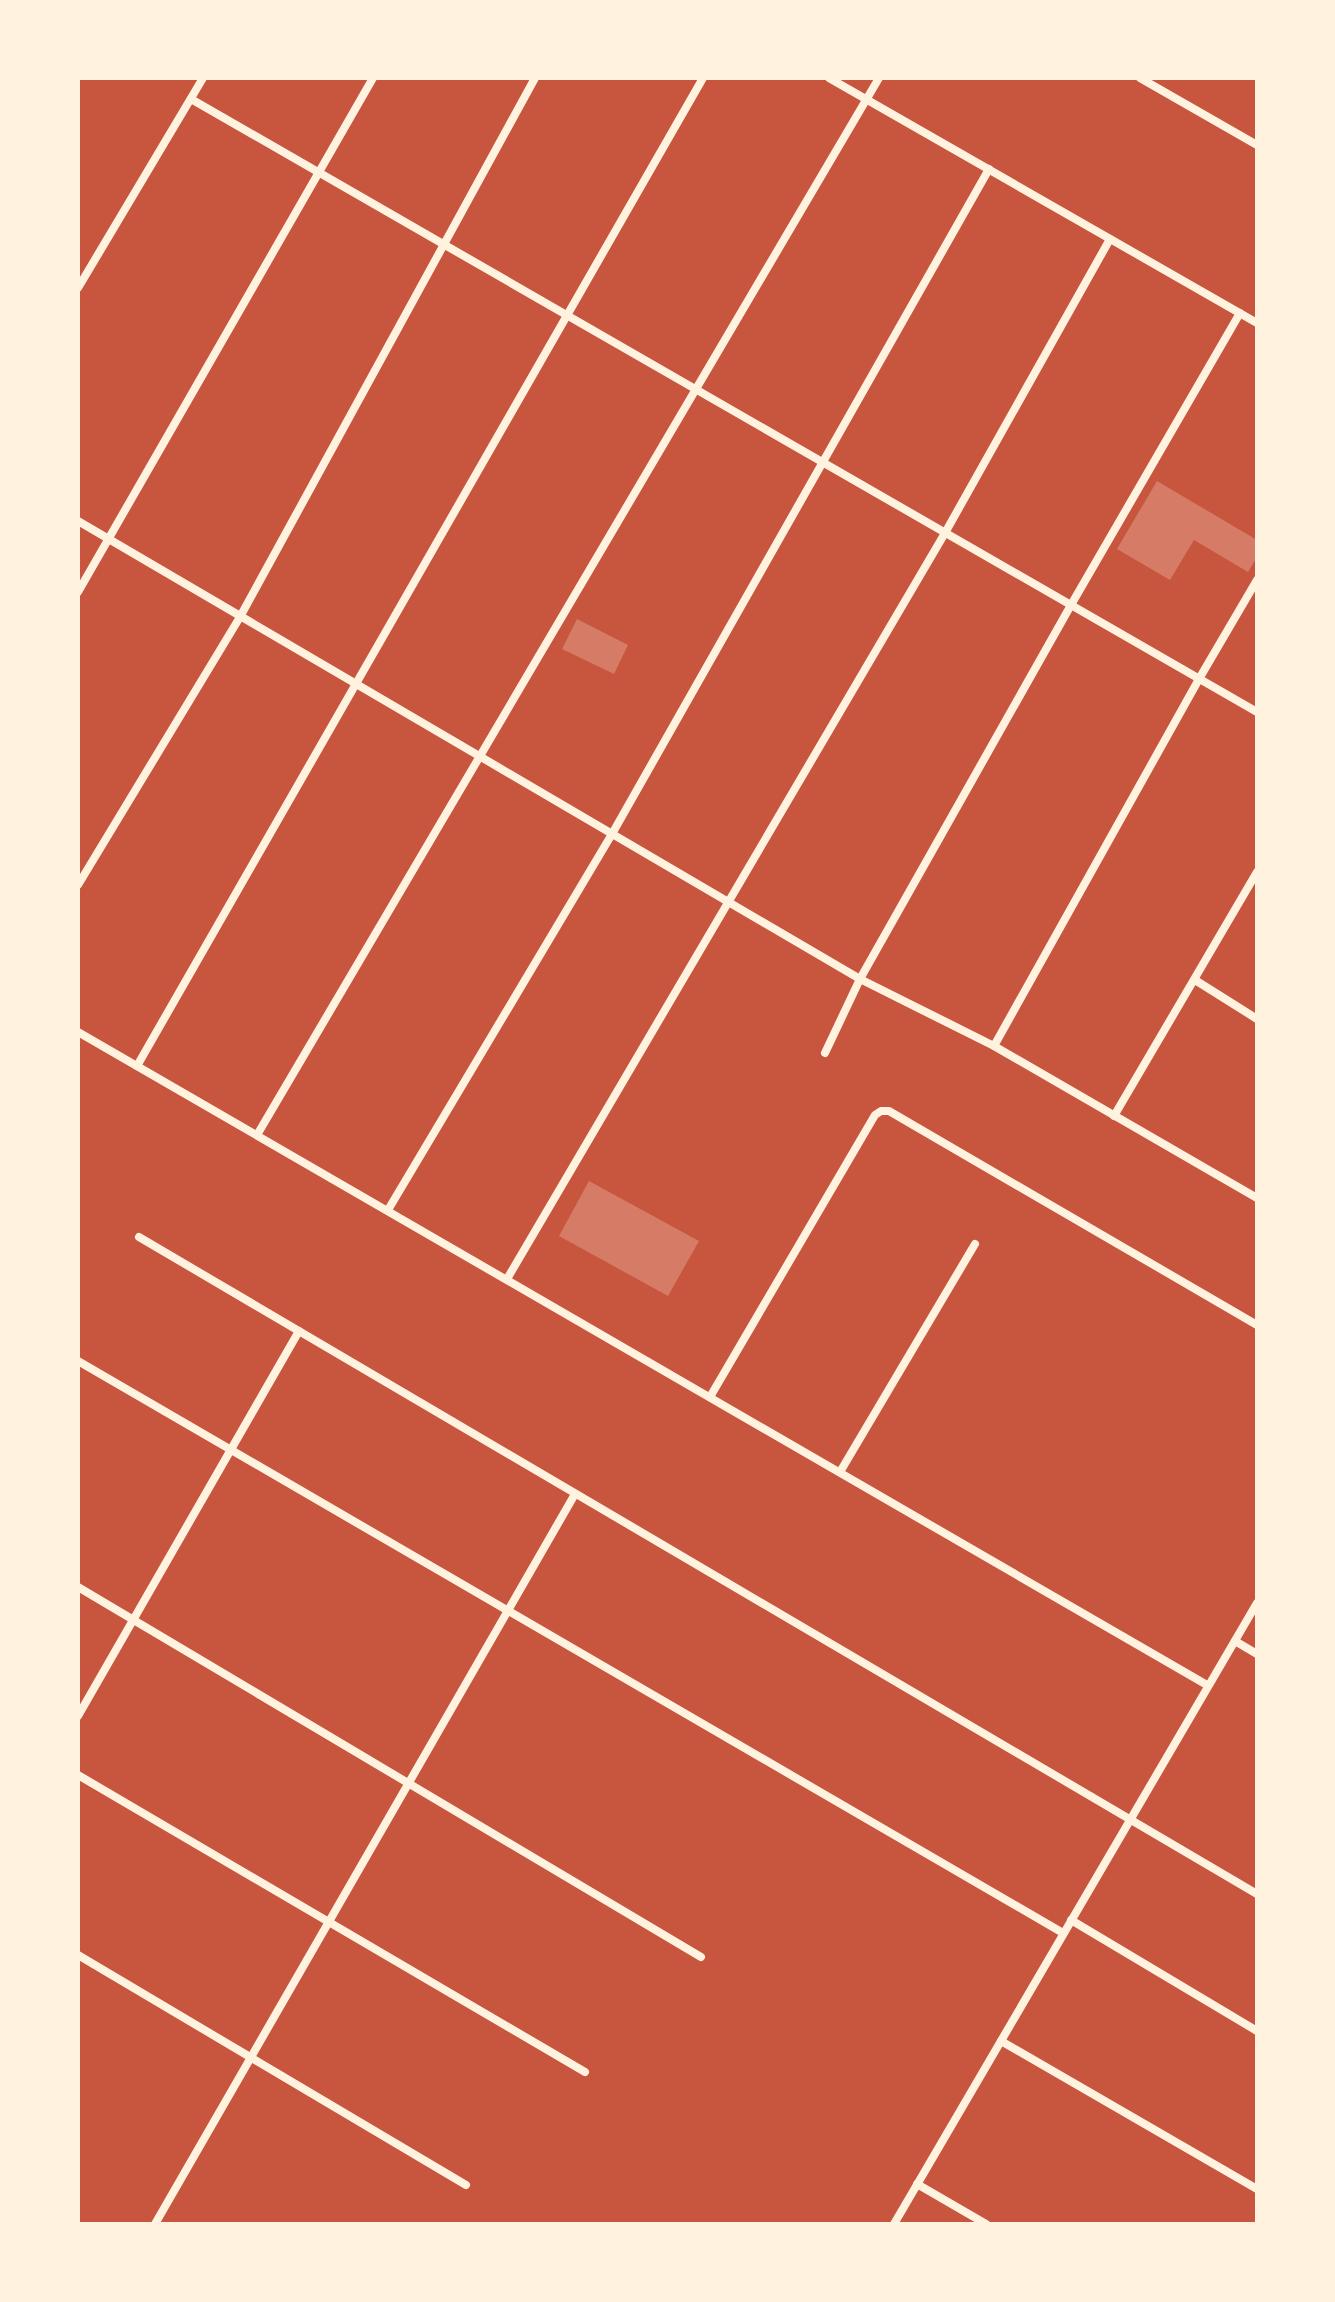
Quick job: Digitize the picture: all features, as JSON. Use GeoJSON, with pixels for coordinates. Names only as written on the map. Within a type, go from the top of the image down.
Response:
{"type":"FeatureCollection","features":[{"type":"Feature","properties":{"kind":"street"},"geometry":{"type":"LineString","coordinates":[[78,288],[203,78]]}},
{"type":"Feature","properties":{"kind":"street"},"geometry":{"type":"LineString","coordinates":[[78,592],[373,78]]}},
{"type":"Feature","properties":{"kind":"street"},"geometry":{"type":"LineString","coordinates":[[78,885],[240,617],[535,78]]}},
{"type":"Feature","properties":{"kind":"street"},"geometry":{"type":"LineString","coordinates":[[137,1066],[703,78]]}},
{"type":"Feature","properties":{"kind":"street"},"geometry":{"type":"LineString","coordinates":[[829,78],[1257,323]]}},
{"type":"Feature","properties":{"kind":"street"},"geometry":{"type":"LineString","coordinates":[[257,1135],[879,78]]}},
{"type":"Feature","properties":{"kind":"street"},"geometry":{"type":"LineString","coordinates":[[1140,78],[1257,145]]}},
{"type":"Feature","properties":{"kind":"street"},"geometry":{"type":"LineString","coordinates":[[191,99],[1257,712]]}},
{"type":"Feature","properties":{"kind":"street"},"geometry":{"type":"LineString","coordinates":[[388,1210],[612,834],[989,169]]}},
{"type":"Feature","properties":{"kind":"street"},"geometry":{"type":"LineString","coordinates":[[507,1279],[945,533],[1110,239]]}},
{"type":"Feature","properties":{"kind":"street"},"geometry":{"type":"LineString","coordinates":[[825,1053],[860,979],[1240,313]]}},
{"type":"Feature","properties":{"kind":"street"},"geometry":{"type":"LineString","coordinates":[[78,521],[860,979],[994,1046],[1257,1198]]}},
{"type":"Feature","properties":{"kind":"street"},"geometry":{"type":"LineString","coordinates":[[994,1046],[1257,580]]}},
{"type":"Feature","properties":{"kind":"street"},"geometry":{"type":"LineString","coordinates":[[1114,1116],[1257,872]]}},
{"type":"Feature","properties":{"kind":"street"},"geometry":{"type":"LineString","coordinates":[[1195,980],[1257,1019]]}},
{"type":"Feature","properties":{"kind":"street"},"geometry":{"type":"LineString","coordinates":[[78,1032],[1207,1685]]}},
{"type":"Feature","properties":{"kind":"street"},"geometry":{"type":"LineString","coordinates":[[710,1397],[875,1115],[881,1111],[889,1111],[1257,1325]]}},
{"type":"Feature","properties":{"kind":"street"},"geometry":{"type":"LineString","coordinates":[[139,1237],[1257,1894]]}},
{"type":"Feature","properties":{"kind":"street"},"geometry":{"type":"LineString","coordinates":[[840,1472],[975,1244]]}},
{"type":"Feature","properties":{"kind":"street"},"geometry":{"type":"LineString","coordinates":[[78,1716],[299,1331]]}},
{"type":"Feature","properties":{"kind":"street"},"geometry":{"type":"LineString","coordinates":[[78,1361],[1063,1933]]}},
{"type":"Feature","properties":{"kind":"street"},"geometry":{"type":"LineString","coordinates":[[155,2224],[575,1494]]}},
{"type":"Feature","properties":{"kind":"street"},"geometry":{"type":"LineString","coordinates":[[78,1587],[701,1957]]}},
{"type":"Feature","properties":{"kind":"street"},"geometry":{"type":"LineString","coordinates":[[894,2224],[1257,1603]]}},
{"type":"Feature","properties":{"kind":"street"},"geometry":{"type":"LineString","coordinates":[[1235,1641],[1257,1654]]}},
{"type":"Feature","properties":{"kind":"street"},"geometry":{"type":"LineString","coordinates":[[78,1775],[585,2072]]}},
{"type":"Feature","properties":{"kind":"street"},"geometry":{"type":"LineString","coordinates":[[1071,1920],[1257,2031]]}},
{"type":"Feature","properties":{"kind":"street"},"geometry":{"type":"LineString","coordinates":[[78,1955],[466,2185]]}},
{"type":"Feature","properties":{"kind":"street"},"geometry":{"type":"LineString","coordinates":[[1001,2041],[1257,2189]]}},
{"type":"Feature","properties":{"kind":"street"},"geometry":{"type":"LineString","coordinates":[[917,2184],[986,2224]]}},
{"type":"Feature","properties":{"kind":"building"},"geometry":{"type":"Polygon","coordinates":[[[1157,481],[1257,540],[1257,557],[1248,572],[1194,540],[1170,580],[1117,549],[1157,481]]]}},
{"type":"Feature","properties":{"kind":"building"},"geometry":{"type":"Polygon","coordinates":[[[577,619],[628,645],[614,674],[562,649],[577,619]]]}},
{"type":"Feature","properties":{"kind":"building"},"geometry":{"type":"Polygon","coordinates":[[[589,1181],[699,1241],[668,1296],[559,1236],[589,1181]]]}}]}
